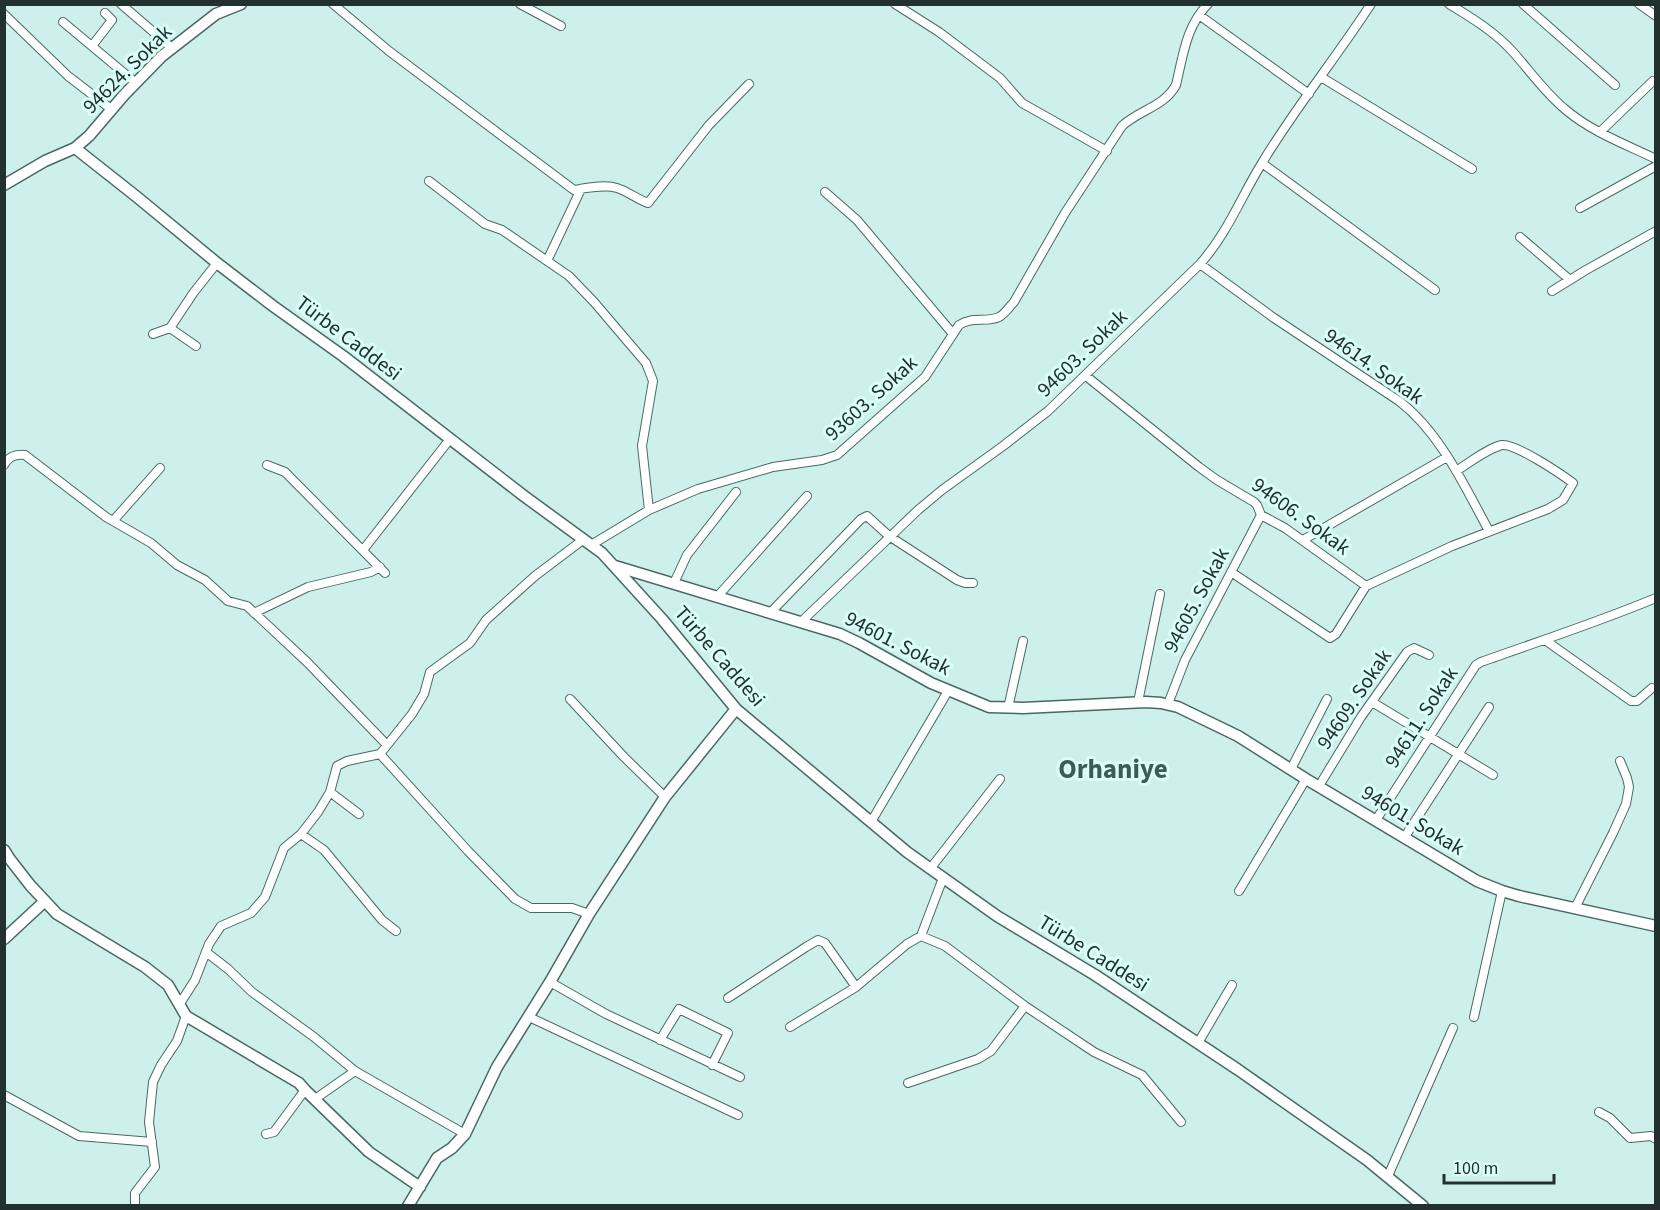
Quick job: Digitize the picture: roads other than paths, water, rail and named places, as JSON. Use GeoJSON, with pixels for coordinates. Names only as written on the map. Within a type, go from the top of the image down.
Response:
{"type":"FeatureCollection","features":[{"type":"Feature","properties":{"kind":"street"},"geometry":{"type":"LineString","coordinates":[[121,4],[172,48]]}},
{"type":"Feature","properties":{"kind":"street","name":"94624. Sokak"},"geometry":{"type":"LineString","coordinates":[[75,148],[89,136],[111,109],[162,56],[216,14],[241,4]]}},
{"type":"Feature","properties":{"kind":"street"},"geometry":{"type":"LineString","coordinates":[[333,4],[389,51],[573,190],[617,187],[637,200],[648,203],[709,125],[749,84]]}},
{"type":"Feature","properties":{"kind":"street"},"geometry":{"type":"LineString","coordinates":[[520,4],[561,26]]}},
{"type":"Feature","properties":{"kind":"street"},"geometry":{"type":"LineString","coordinates":[[895,4],[939,32],[1000,78],[1022,103],[1107,151]]}},
{"type":"Feature","properties":{"kind":"street"},"geometry":{"type":"LineString","coordinates":[[825,192],[857,220],[953,334],[965,321],[999,317],[1014,302],[1065,213],[1117,133],[1129,120],[1160,103],[1173,91],[1189,32],[1208,4]]}},
{"type":"Feature","properties":{"kind":"street","name":"94603. Sokak"},"geometry":{"type":"LineString","coordinates":[[801,622],[889,536],[942,490],[1027,429],[1048,411],[1200,264],[1219,241],[1262,163],[1371,4]]}},
{"type":"Feature","properties":{"kind":"street"},"geometry":{"type":"LineString","coordinates":[[1449,4],[1489,30],[1512,51],[1542,87],[1577,119],[1656,159]]}},
{"type":"Feature","properties":{"kind":"street"},"geometry":{"type":"LineString","coordinates":[[1523,4],[1615,85]]}},
{"type":"Feature","properties":{"kind":"street"},"geometry":{"type":"LineString","coordinates":[[1639,4],[1656,15]]}},
{"type":"Feature","properties":{"kind":"street"},"geometry":{"type":"LineString","coordinates":[[92,46],[112,20],[105,13]]}},
{"type":"Feature","properties":{"kind":"street"},"geometry":{"type":"LineString","coordinates":[[4,14],[68,76],[111,109]]}},
{"type":"Feature","properties":{"kind":"street"},"geometry":{"type":"LineString","coordinates":[[1199,15],[1309,94]]}},
{"type":"Feature","properties":{"kind":"street"},"geometry":{"type":"LineString","coordinates":[[63,22],[136,83]]}},
{"type":"Feature","properties":{"kind":"street"},"geometry":{"type":"LineString","coordinates":[[1321,76],[1472,169]]}},
{"type":"Feature","properties":{"kind":"street"},"geometry":{"type":"LineString","coordinates":[[1600,132],[1653,81]]}},
{"type":"Feature","properties":{"kind":"street"},"geometry":{"type":"LineString","coordinates":[[4,185],[45,160],[75,148]]}},
{"type":"Feature","properties":{"kind":"street","name":"Türbe Caddesi"},"geometry":{"type":"LineString","coordinates":[[75,148],[217,263],[587,542],[615,566],[736,709],[907,852],[997,915],[1095,975],[1198,1043],[1345,1144],[1423,1206]]}},
{"type":"Feature","properties":{"kind":"street"},"geometry":{"type":"LineString","coordinates":[[1262,163],[1435,290]]}},
{"type":"Feature","properties":{"kind":"street"},"geometry":{"type":"LineString","coordinates":[[1580,208],[1656,166]]}},
{"type":"Feature","properties":{"kind":"street"},"geometry":{"type":"LineString","coordinates":[[429,181],[485,224],[502,230],[569,276],[646,363],[653,381],[642,446],[649,510]]}},
{"type":"Feature","properties":{"kind":"street"},"geometry":{"type":"LineString","coordinates":[[546,261],[581,189]]}},
{"type":"Feature","properties":{"kind":"street"},"geometry":{"type":"LineString","coordinates":[[1552,291],[1656,231]]}},
{"type":"Feature","properties":{"kind":"street"},"geometry":{"type":"LineString","coordinates":[[1520,237],[1570,280]]}},
{"type":"Feature","properties":{"kind":"street"},"geometry":{"type":"LineString","coordinates":[[153,334],[170,328],[217,263]]}},
{"type":"Feature","properties":{"kind":"street","name":"94614. Sokak"},"geometry":{"type":"LineString","coordinates":[[1200,264],[1274,318],[1404,405],[1420,421],[1447,457],[1489,531]]}},
{"type":"Feature","properties":{"kind":"street"},"geometry":{"type":"LineString","coordinates":[[170,328],[196,346]]}},
{"type":"Feature","properties":{"kind":"street","name":"93603. Sokak"},"geometry":{"type":"LineString","coordinates":[[380,754],[412,714],[424,694],[430,672],[470,643],[486,620],[535,576],[587,542],[683,494],[773,466],[822,460],[837,455],[925,377],[953,334]]}},
{"type":"Feature","properties":{"kind":"street","name":"94606. Sokak"},"geometry":{"type":"LineString","coordinates":[[1086,376],[1199,467],[1254,502],[1261,515],[1303,540],[1366,586]]}},
{"type":"Feature","properties":{"kind":"street"},"geometry":{"type":"LineString","coordinates":[[363,550],[450,439]]}},
{"type":"Feature","properties":{"kind":"street"},"geometry":{"type":"LineString","coordinates":[[1231,572],[1330,638],[1336,634],[1366,586],[1433,554],[1557,505],[1563,500],[1573,483],[1528,454],[1507,445],[1492,449],[1456,471]]}},
{"type":"Feature","properties":{"kind":"street"},"geometry":{"type":"LineString","coordinates":[[4,465],[16,454],[25,455],[106,517],[151,543],[177,565],[205,580],[228,601],[246,606],[307,662],[387,745]]}},
{"type":"Feature","properties":{"kind":"street"},"geometry":{"type":"LineString","coordinates":[[1303,540],[1447,457]]}},
{"type":"Feature","properties":{"kind":"street"},"geometry":{"type":"LineString","coordinates":[[254,613],[308,587],[383,570],[285,472],[267,465]]}},
{"type":"Feature","properties":{"kind":"street"},"geometry":{"type":"LineString","coordinates":[[113,520],[160,468]]}},
{"type":"Feature","properties":{"kind":"street"},"geometry":{"type":"LineString","coordinates":[[674,583],[687,555],[736,492]]}},
{"type":"Feature","properties":{"kind":"street"},"geometry":{"type":"LineString","coordinates":[[717,597],[807,496]]}},
{"type":"Feature","properties":{"kind":"street","name":"94605. Sokak"},"geometry":{"type":"LineString","coordinates":[[1168,704],[1181,669],[1261,515]]}},
{"type":"Feature","properties":{"kind":"street"},"geometry":{"type":"LineString","coordinates":[[770,612],[864,516],[870,517],[889,536],[961,582],[973,583]]}},
{"type":"Feature","properties":{"kind":"street","name":"94601. Sokak"},"geometry":{"type":"LineString","coordinates":[[615,566],[849,638],[948,691],[988,707],[1138,702],[1168,704],[1228,731],[1477,881],[1502,891],[1656,926]]}},
{"type":"Feature","properties":{"kind":"street"},"geometry":{"type":"LineString","coordinates":[[1138,702],[1160,594]]}},
{"type":"Feature","properties":{"kind":"street","name":"94611. Sokak"},"geometry":{"type":"LineString","coordinates":[[1376,820],[1476,665],[1656,598]]}},
{"type":"Feature","properties":{"kind":"street"},"geometry":{"type":"LineString","coordinates":[[1545,640],[1631,701],[1640,699],[1652,688]]}},
{"type":"Feature","properties":{"kind":"street"},"geometry":{"type":"LineString","coordinates":[[1008,708],[1023,641]]}},
{"type":"Feature","properties":{"kind":"street","name":"94609. Sokak"},"geometry":{"type":"LineString","coordinates":[[1319,786],[1354,728],[1400,661],[1410,650],[1419,649],[1429,655]]}},
{"type":"Feature","properties":{"kind":"street"},"geometry":{"type":"LineString","coordinates":[[871,822],[948,691]]}},
{"type":"Feature","properties":{"kind":"street"},"geometry":{"type":"LineString","coordinates":[[570,699],[665,797]]}},
{"type":"Feature","properties":{"kind":"street"},"geometry":{"type":"LineString","coordinates":[[1291,769],[1327,699]]}},
{"type":"Feature","properties":{"kind":"street"},"geometry":{"type":"LineString","coordinates":[[1372,702],[1493,775]]}},
{"type":"Feature","properties":{"kind":"street"},"geometry":{"type":"LineString","coordinates":[[1404,838],[1489,707]]}},
{"type":"Feature","properties":{"kind":"street"},"geometry":{"type":"LineString","coordinates":[[408,1206],[437,1158],[452,1148],[465,1134],[497,1067],[590,914],[665,797],[736,709]]}},
{"type":"Feature","properties":{"kind":"street"},"geometry":{"type":"LineString","coordinates":[[179,1005],[195,980],[209,944],[221,926],[251,913],[265,897],[284,848],[301,834],[330,792],[337,766],[347,761],[380,754],[515,899],[531,908],[572,908],[590,914]]}},
{"type":"Feature","properties":{"kind":"street"},"geometry":{"type":"LineString","coordinates":[[1575,908],[1626,804],[1629,788],[1620,761]]}},
{"type":"Feature","properties":{"kind":"street"},"geometry":{"type":"LineString","coordinates":[[930,869],[1000,779]]}},
{"type":"Feature","properties":{"kind":"street"},"geometry":{"type":"LineString","coordinates":[[1239,891],[1306,779]]}},
{"type":"Feature","properties":{"kind":"street"},"geometry":{"type":"LineString","coordinates":[[330,792],[359,814]]}},
{"type":"Feature","properties":{"kind":"street"},"geometry":{"type":"LineString","coordinates":[[301,834],[324,850],[382,920],[396,931]]}},
{"type":"Feature","properties":{"kind":"street"},"geometry":{"type":"LineString","coordinates":[[4,850],[57,914],[145,968],[168,985],[186,1016],[299,1083],[369,1152],[420,1187]]}},
{"type":"Feature","properties":{"kind":"street"},"geometry":{"type":"LineString","coordinates":[[790,1027],[856,987],[907,944],[921,936],[943,878]]}},
{"type":"Feature","properties":{"kind":"street"},"geometry":{"type":"LineString","coordinates":[[1474,1017],[1502,891]]}},
{"type":"Feature","properties":{"kind":"street"},"geometry":{"type":"LineString","coordinates":[[4,939],[45,901]]}},
{"type":"Feature","properties":{"kind":"street"},"geometry":{"type":"LineString","coordinates":[[921,936],[945,946],[1025,1006],[1094,1052],[1142,1075],[1181,1122]]}},
{"type":"Feature","properties":{"kind":"street"},"geometry":{"type":"LineString","coordinates":[[728,998],[818,940],[825,943],[856,987]]}},
{"type":"Feature","properties":{"kind":"street"},"geometry":{"type":"LineString","coordinates":[[206,952],[252,992],[314,1037],[355,1071],[465,1134]]}},
{"type":"Feature","properties":{"kind":"street"},"geometry":{"type":"LineString","coordinates":[[550,982],[606,1014],[740,1077]]}},
{"type":"Feature","properties":{"kind":"street"},"geometry":{"type":"LineString","coordinates":[[1198,1043],[1232,985]]}},
{"type":"Feature","properties":{"kind":"street"},"geometry":{"type":"LineString","coordinates":[[908,1083],[978,1059],[991,1051],[1025,1006]]}},
{"type":"Feature","properties":{"kind":"street"},"geometry":{"type":"LineString","coordinates":[[660,1040],[680,1009],[728,1033],[712,1065]]}},
{"type":"Feature","properties":{"kind":"street"},"geometry":{"type":"LineString","coordinates":[[135,1206],[135,1193],[155,1167],[149,1122],[153,1082],[177,1041],[186,1016]]}},
{"type":"Feature","properties":{"kind":"street"},"geometry":{"type":"LineString","coordinates":[[529,1017],[738,1115]]}},
{"type":"Feature","properties":{"kind":"street"},"geometry":{"type":"LineString","coordinates":[[1388,1176],[1453,1028]]}},
{"type":"Feature","properties":{"kind":"street"},"geometry":{"type":"LineString","coordinates":[[315,1099],[355,1071]]}},
{"type":"Feature","properties":{"kind":"street"},"geometry":{"type":"LineString","coordinates":[[266,1134],[274,1132],[305,1090]]}},
{"type":"Feature","properties":{"kind":"street"},"geometry":{"type":"LineString","coordinates":[[4,1095],[79,1136],[152,1142]]}},
{"type":"Feature","properties":{"kind":"street"},"geometry":{"type":"LineString","coordinates":[[1599,1112],[1611,1118],[1630,1138],[1651,1136],[1656,1139]]}},
{"type":"Feature","properties":{"kind":"district","name":"Orhaniye"},"geometry":{"type":"Point","coordinates":[1113,769]}}]}
